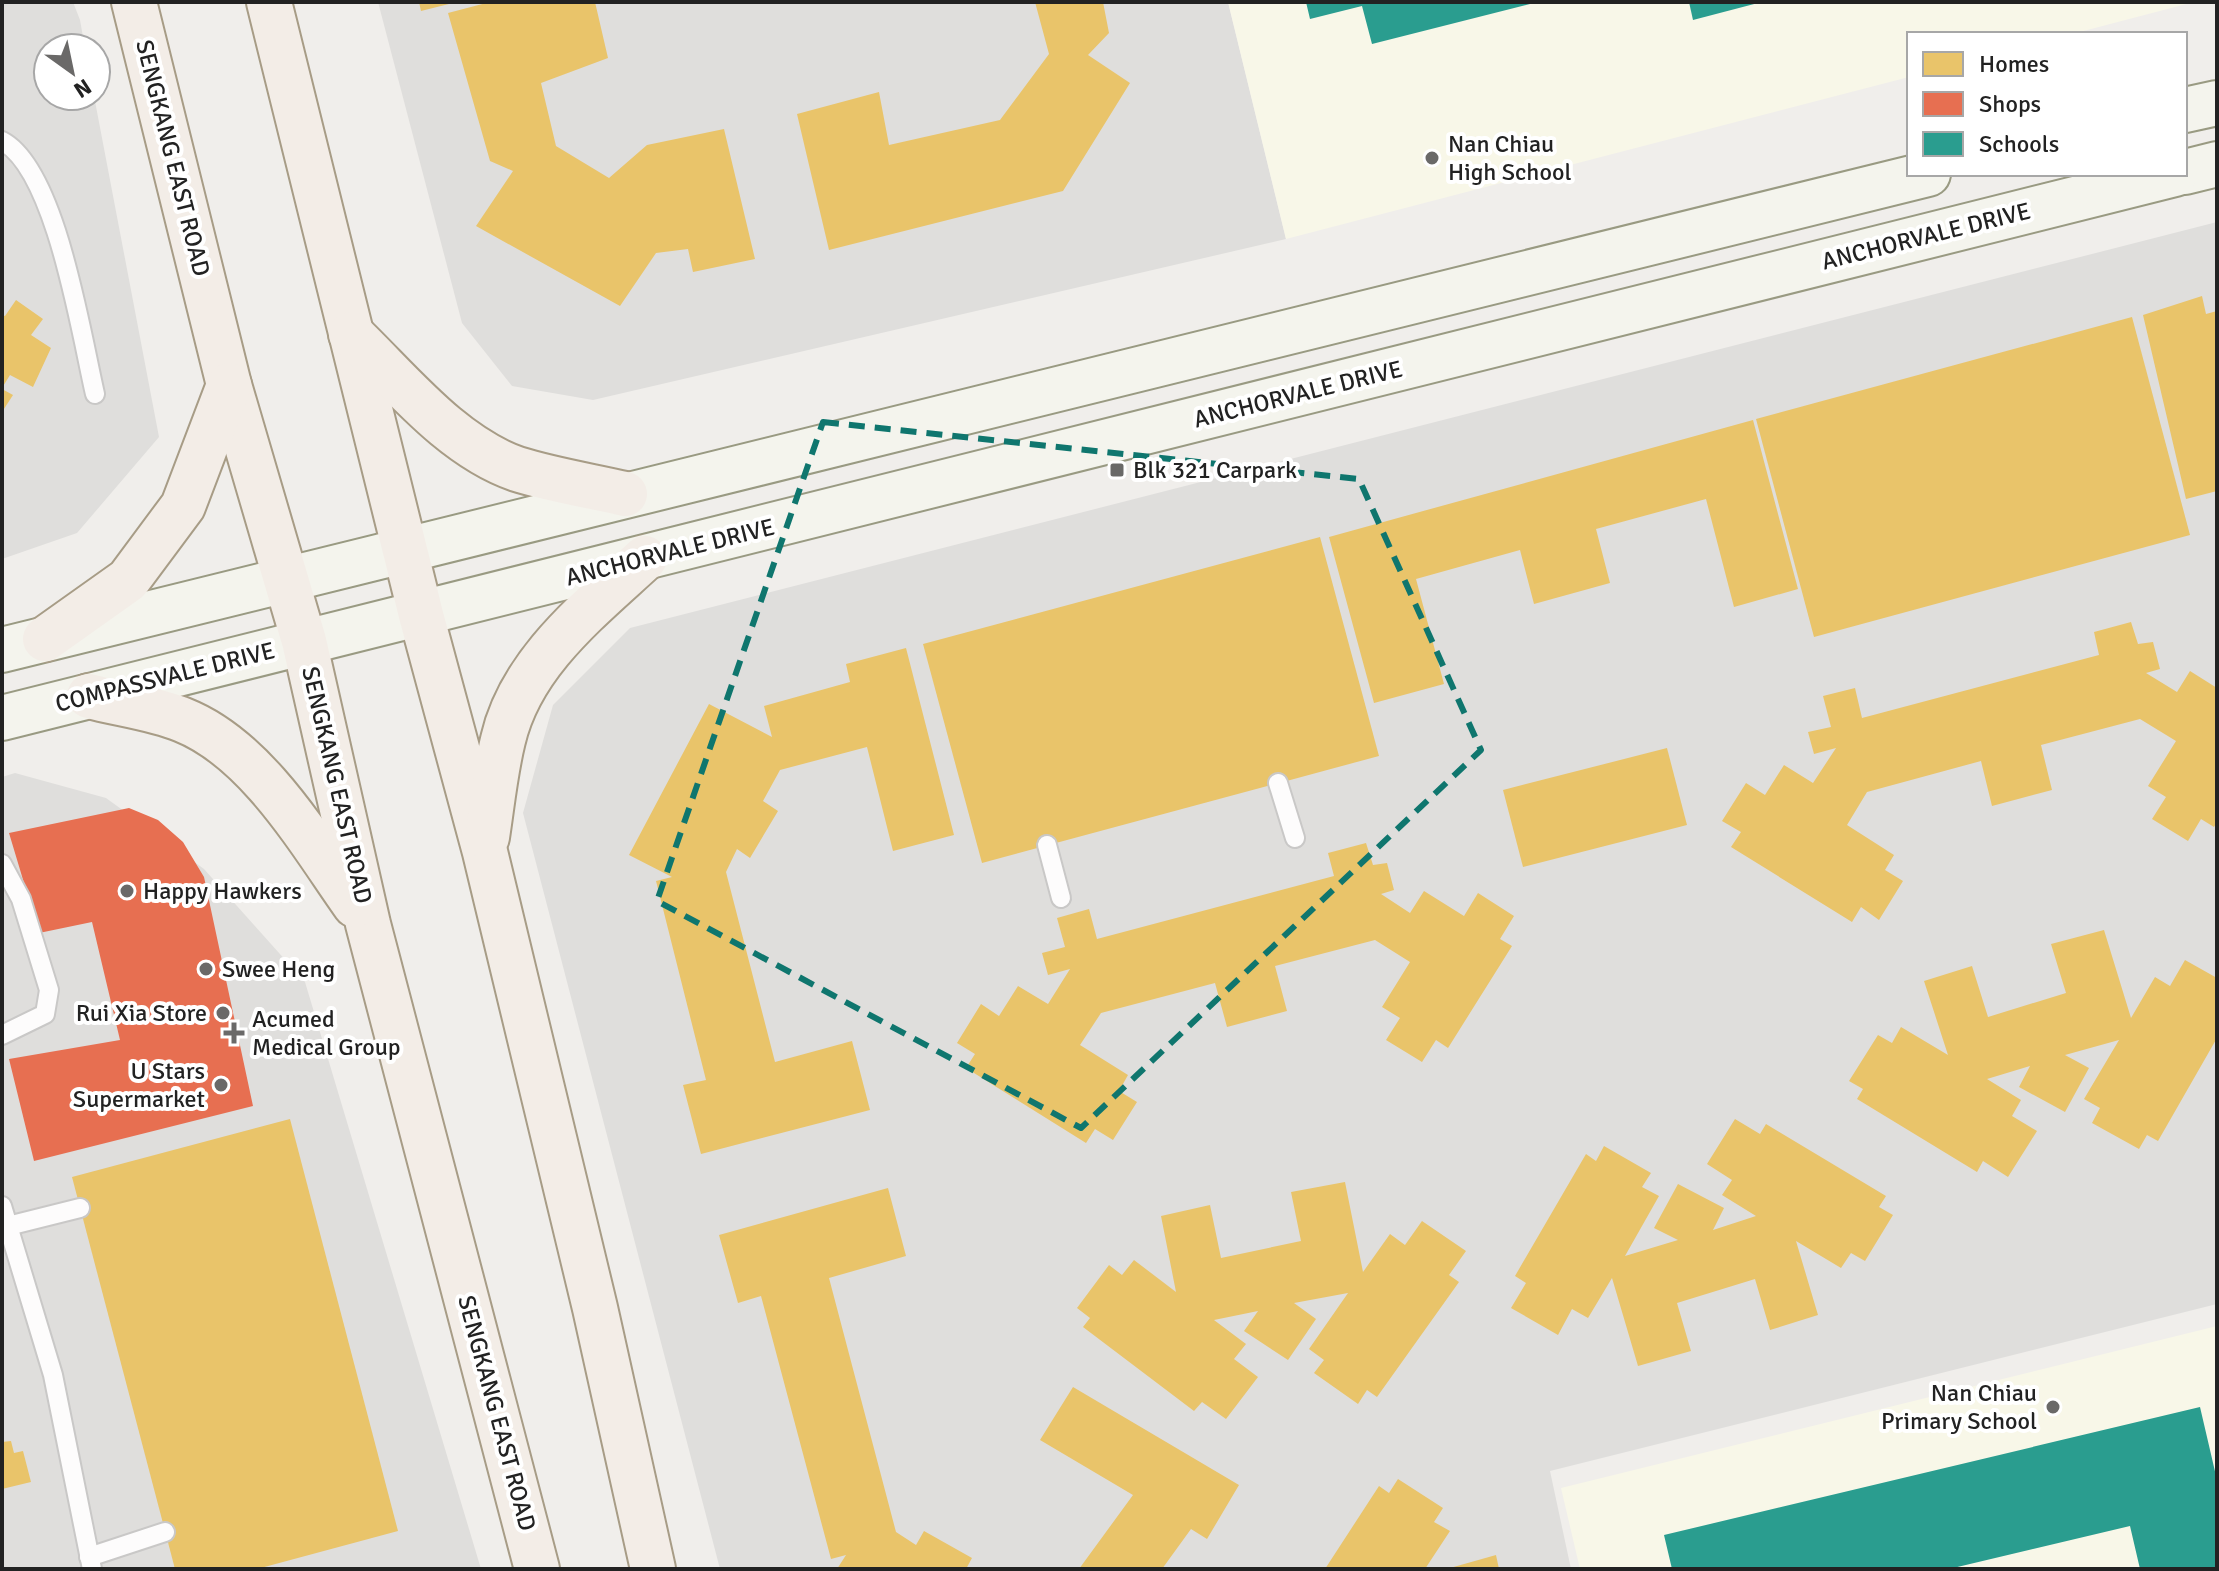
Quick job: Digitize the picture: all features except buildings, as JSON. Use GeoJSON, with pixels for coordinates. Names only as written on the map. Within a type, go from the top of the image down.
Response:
{"type":"FeatureCollection","features":[{"type":"Feature","properties":{"kind":"main road","name":"SENGKANG EAST ROAD"},"geometry":{"type":"LineString","coordinates":[[134,2],[229,385],[304,641],[368,924],[537,1569]]}},
{"type":"Feature","properties":{"kind":"main road"},"geometry":{"type":"LineString","coordinates":[[269,2],[421,615],[485,852],[595,1308],[653,1569]]}},
{"type":"Feature","properties":{"kind":"main road"},"geometry":{"type":"LineString","coordinates":[[351,334],[439,418],[478,450],[517,468],[625,494]]}},
{"type":"Feature","properties":{"kind":"main road"},"geometry":{"type":"LineString","coordinates":[[45,639],[128,580],[183,506],[229,385]]}},
{"type":"Feature","properties":{"kind":"main road"},"geometry":{"type":"LineString","coordinates":[[485,852],[503,737],[530,676],[571,627],[645,558]]}},
{"type":"Feature","properties":{"kind":"main road"},"geometry":{"type":"LineString","coordinates":[[89,696],[184,720],[232,748],[284,805],[368,924]]}},
{"type":"Feature","properties":{"kind":"street"},"geometry":{"type":"LineString","coordinates":[[2187,110],[2217,103]]}},
{"type":"Feature","properties":{"kind":"street"},"geometry":{"type":"LineString","coordinates":[[2187,172],[2217,164]]}},
{"type":"Feature","properties":{"kind":"street"},"geometry":{"type":"LineString","coordinates":[[2,650],[1920,176]]}},
{"type":"Feature","properties":{"kind":"street","name":"ANCHORVALE DRIVE"},"geometry":{"type":"LineString","coordinates":[[421,615],[2167,176]]}},
{"type":"Feature","properties":{"kind":"street","name":"COMPASSVALE DRIVE"},"geometry":{"type":"LineString","coordinates":[[2,718],[304,641],[421,615]]}},
{"type":"Feature","properties":{"kind":"lane"},"geometry":{"type":"LineString","coordinates":[[2,141],[16,148],[45,195],[95,394]]}},
{"type":"Feature","properties":{"kind":"lane"},"geometry":{"type":"LineString","coordinates":[[1278,783],[1295,838]]}},
{"type":"Feature","properties":{"kind":"lane"},"geometry":{"type":"LineString","coordinates":[[1047,845],[1061,898]]}},
{"type":"Feature","properties":{"kind":"lane"},"geometry":{"type":"LineString","coordinates":[[2,864],[21,899],[49,990],[49,1004],[45,1014],[2,1035]]}},
{"type":"Feature","properties":{"kind":"lane"},"geometry":{"type":"LineString","coordinates":[[2,1206],[53,1375],[90,1563],[165,1532]]}},
{"type":"Feature","properties":{"kind":"lane"},"geometry":{"type":"LineString","coordinates":[[8,1226],[80,1208]]}},
{"type":"Feature","properties":{"kind":"highlighted area"},"geometry":{"type":"Polygon","coordinates":[[[823,422],[1359,479],[1481,750],[1081,1128],[657,901],[823,422]]]}},
{"type":"Feature","properties":{"kind":"shaded area"},"geometry":{"type":"Polygon","coordinates":[[[2,2],[73,2],[82,32],[32,32],[32,112],[97,112],[159,437],[77,533],[2,559],[2,2]]]}},
{"type":"Feature","properties":{"kind":"shaded area"},"geometry":{"type":"Polygon","coordinates":[[[378,2],[1228,2],[1286,239],[593,400],[512,386],[462,323],[378,2]]]}},
{"type":"Feature","properties":{"kind":"shaded area","name":"Nan Chiau High School"},"geometry":{"type":"Polygon","coordinates":[[[1228,2],[2194,2],[2080,32],[1907,32],[1907,78],[1286,239],[1228,2]]]}},
{"type":"Feature","properties":{"kind":"shaded area"},"geometry":{"type":"Polygon","coordinates":[[[2217,222],[2217,1304],[1550,1471],[1571,1569],[720,1569],[523,813],[553,705],[630,628],[2217,222]]]}},
{"type":"Feature","properties":{"kind":"shaded area"},"geometry":{"type":"Polygon","coordinates":[[[15,773],[106,798],[204,869],[305,982],[481,1569],[2,1569],[2,777],[15,773]]]}},
{"type":"Feature","properties":{"kind":"shaded area","name":"Nan Chiau Primary School"},"geometry":{"type":"Polygon","coordinates":[[[2217,1326],[2217,1569],[1580,1569],[1561,1488],[2217,1326]]]}},
{"type":"Feature","properties":{"kind":"place","name":"Nan Chiau High School"},"geometry":{"type":"Point","coordinates":[1432,158]}},
{"type":"Feature","properties":{"kind":"place","name":"Blk 321 Carpark"},"geometry":{"type":"Point","coordinates":[1117,470]}},
{"type":"Feature","properties":{"kind":"place","name":"Happy Hawkers"},"geometry":{"type":"Point","coordinates":[127,891]}},
{"type":"Feature","properties":{"kind":"place","name":"Swee Heng"},"geometry":{"type":"Point","coordinates":[206,969]}},
{"type":"Feature","properties":{"kind":"place","name":"Rui Xia Store"},"geometry":{"type":"Point","coordinates":[223,1013]}},
{"type":"Feature","properties":{"kind":"place","name":"Acumed Medical Group"},"geometry":{"type":"Point","coordinates":[234,1033]}},
{"type":"Feature","properties":{"kind":"place","name":"U Stars Supermarket"},"geometry":{"type":"Point","coordinates":[221,1085]}},
{"type":"Feature","properties":{"kind":"place","name":"Nan Chiau Primary School"},"geometry":{"type":"Point","coordinates":[2053,1407]}}]}
